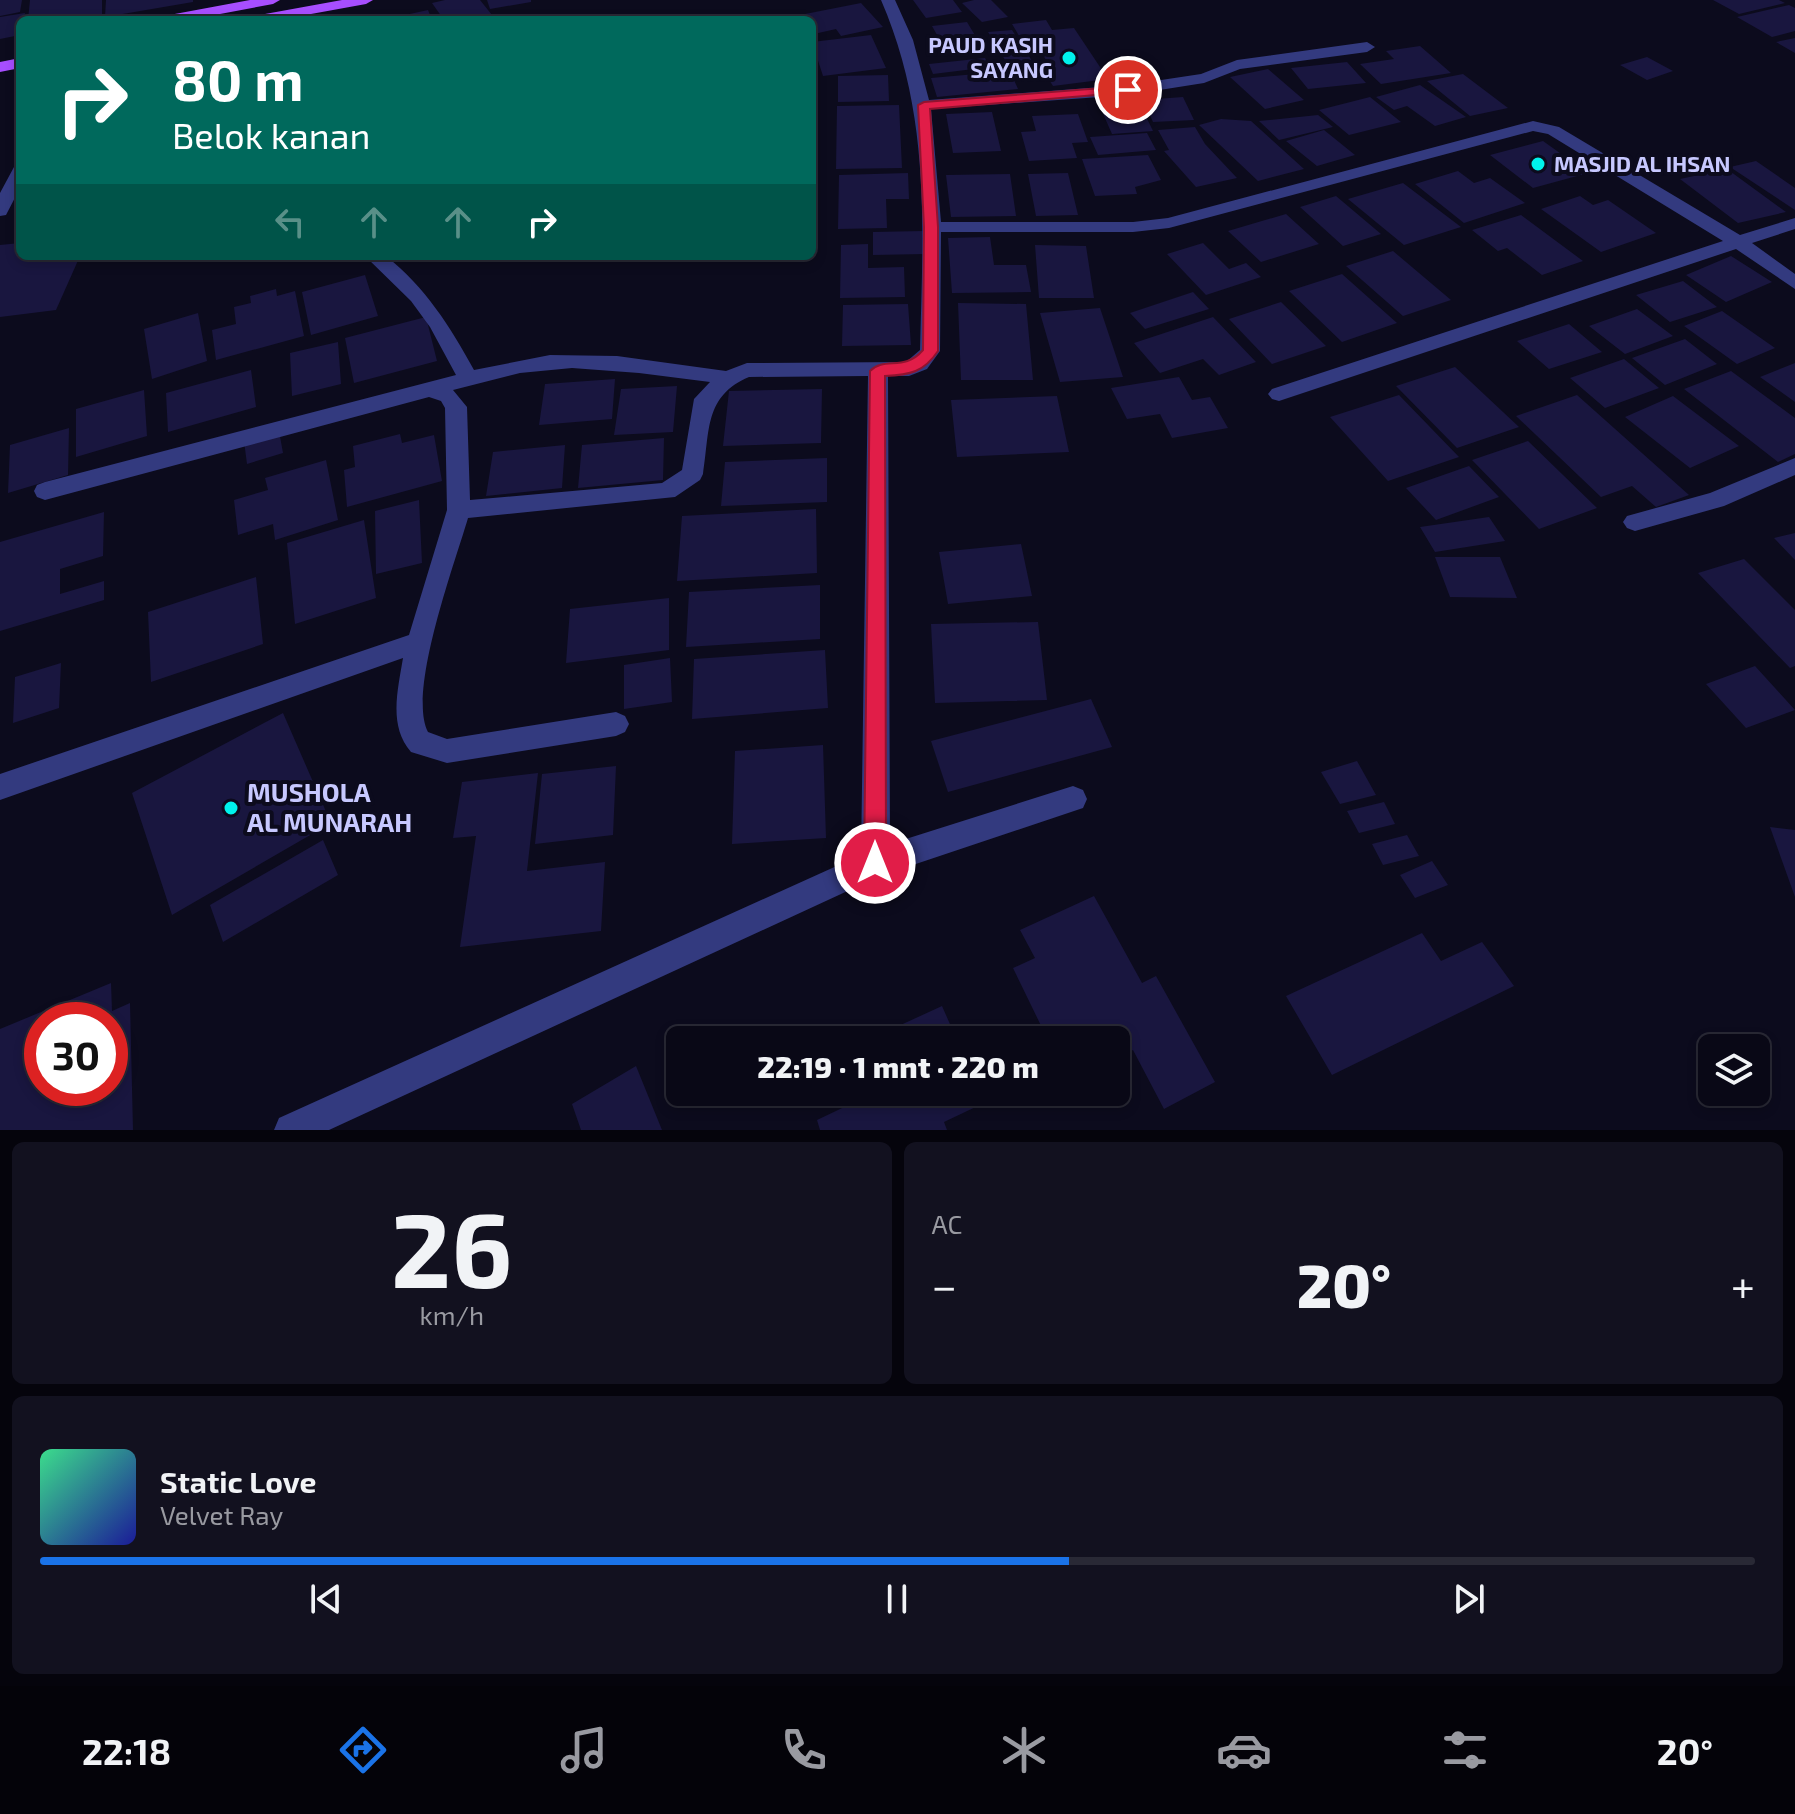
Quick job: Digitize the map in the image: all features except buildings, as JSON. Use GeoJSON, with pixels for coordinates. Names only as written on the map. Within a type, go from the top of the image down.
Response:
{"type":"FeatureCollection","features":[{"type":"Feature","properties":{"kind":"main road"},"geometry":{"type":"LineString","coordinates":[[177,16],[211,6],[273,0]]}},
{"type":"Feature","properties":{"kind":"main road"},"geometry":{"type":"LineString","coordinates":[[276,16],[366,0]]}},
{"type":"Feature","properties":{"kind":"street"},"geometry":{"type":"LineString","coordinates":[[459,510],[667,491],[692,474],[705,399],[728,378],[747,370],[878,371],[909,369],[920,364],[930,351],[931,227],[924,105],[902,26],[888,0]]}},
{"type":"Feature","properties":{"kind":"street"},"geometry":{"type":"LineString","coordinates":[[924,105],[1128,90],[1204,78],[1237,65],[1367,47]]}},
{"type":"Feature","properties":{"kind":"street"},"geometry":{"type":"LineString","coordinates":[[931,227],[1133,227],[1169,223],[1533,126],[1553,130],[1737,241],[1795,283]]}},
{"type":"Feature","properties":{"kind":"street"},"geometry":{"type":"LineString","coordinates":[[0,211],[16,179]]}},
{"type":"Feature","properties":{"kind":"street"},"geometry":{"type":"LineString","coordinates":[[1279,394],[1795,223]]}},
{"type":"Feature","properties":{"kind":"street"},"geometry":{"type":"LineString","coordinates":[[379,260],[412,287],[436,315],[468,378]]}},
{"type":"Feature","properties":{"kind":"street"},"geometry":{"type":"LineString","coordinates":[[45,491],[468,378],[549,362],[645,366],[728,378]]}},
{"type":"Feature","properties":{"kind":"street"},"geometry":{"type":"LineString","coordinates":[[875,863],[878,371]]}},
{"type":"Feature","properties":{"kind":"street"},"geometry":{"type":"LineString","coordinates":[[430,390],[448,396],[456,407],[459,510],[419,642],[410,729],[426,747],[447,751],[616,724]]}},
{"type":"Feature","properties":{"kind":"street"},"geometry":{"type":"LineString","coordinates":[[1635,522],[1716,500],[1795,466]]}},
{"type":"Feature","properties":{"kind":"street"},"geometry":{"type":"LineString","coordinates":[[0,787],[419,642]]}},
{"type":"Feature","properties":{"kind":"street"},"geometry":{"type":"LineString","coordinates":[[291,1130],[875,863],[1073,799]]}},
{"type":"Feature","properties":{"kind":"place","name":"PAUD KASIH SAYANG"},"geometry":{"type":"Point","coordinates":[1069,58]}},
{"type":"Feature","properties":{"kind":"place","name":"MASJID AL IHSAN"},"geometry":{"type":"Point","coordinates":[1538,164]}},
{"type":"Feature","properties":{"kind":"place","name":"MUSHOLA AL MUNARAH"},"geometry":{"type":"Point","coordinates":[231,808]}},
{"type":"Feature","properties":{"kind":"route"},"geometry":{"type":"LineString","coordinates":[[875,863],[878,371],[909,369],[920,364],[930,351],[931,227],[924,105],[1128,90]]}}]}
